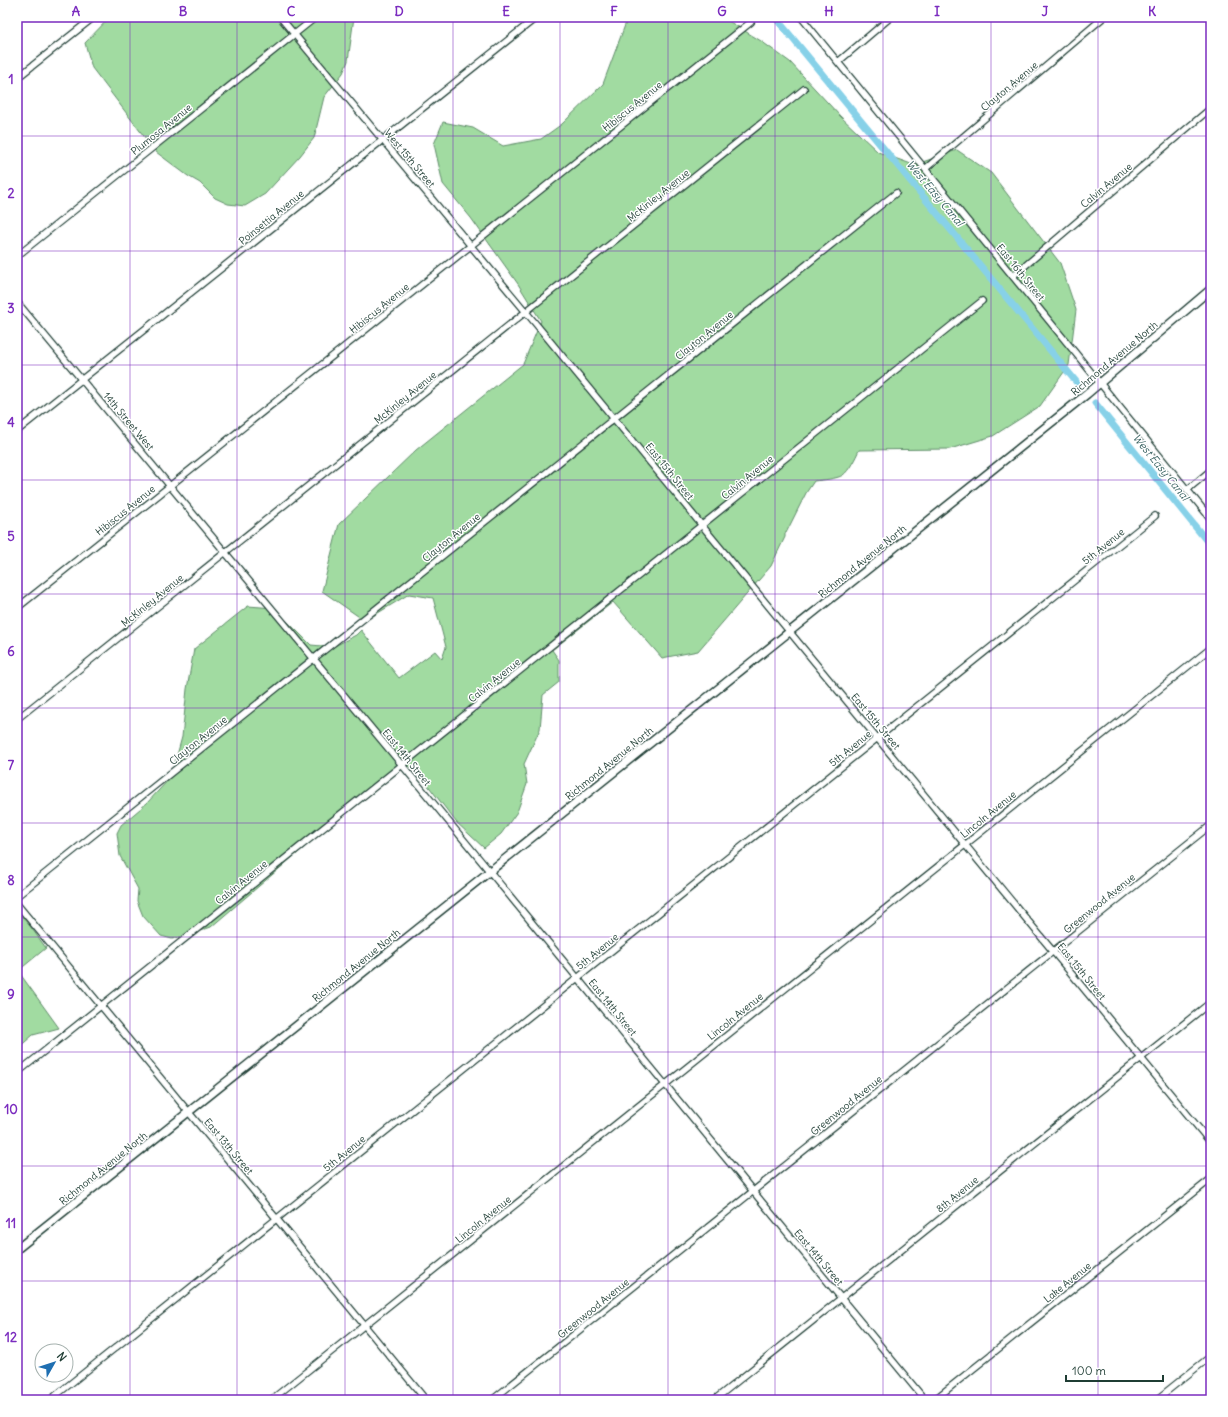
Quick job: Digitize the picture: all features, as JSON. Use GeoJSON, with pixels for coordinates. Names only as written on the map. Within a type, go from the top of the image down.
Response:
{"type":"FeatureCollection","features":[{"type":"Feature","properties":{"kind":"street"},"geometry":{"type":"LineString","coordinates":[[17,78],[94,17]]}},
{"type":"Feature","properties":{"kind":"street","name":"West 15th Street"},"geometry":{"type":"LineString","coordinates":[[280,17],[526,312]]}},
{"type":"Feature","properties":{"kind":"street","name":"Plumosa Avenue"},"geometry":{"type":"LineString","coordinates":[[17,256],[316,17]]}},
{"type":"Feature","properties":{"kind":"street","name":"Poinsettia Avenue"},"geometry":{"type":"LineString","coordinates":[[17,431],[537,17]]}},
{"type":"Feature","properties":{"kind":"street","name":"East 16th Street"},"geometry":{"type":"LineString","coordinates":[[801,17],[1211,519]]}},
{"type":"Feature","properties":{"kind":"street"},"geometry":{"type":"LineString","coordinates":[[838,62],[891,17]]}},
{"type":"Feature","properties":{"kind":"street","name":"Clayton Avenue"},"geometry":{"type":"LineString","coordinates":[[925,169],[1104,17]]}},
{"type":"Feature","properties":{"kind":"street","name":"Hibiscus Avenue"},"geometry":{"type":"LineString","coordinates":[[17,608],[751,22]]}},
{"type":"Feature","properties":{"kind":"street","name":"McKinley Avenue"},"geometry":{"type":"LineString","coordinates":[[17,719],[804,89]]}},
{"type":"Feature","properties":{"kind":"street","name":"Calvin Avenue"},"geometry":{"type":"LineString","coordinates":[[1013,276],[1211,108]]}},
{"type":"Feature","properties":{"kind":"street","name":"Clayton Avenue"},"geometry":{"type":"LineString","coordinates":[[17,896],[896,193]]}},
{"type":"Feature","properties":{"kind":"street","name":"Richmond Avenue North"},"geometry":{"type":"LineString","coordinates":[[17,1249],[1100,383],[1211,289]]}},
{"type":"Feature","properties":{"kind":"street","name":"Calvin Avenue"},"geometry":{"type":"LineString","coordinates":[[17,1073],[982,301]]}},
{"type":"Feature","properties":{"kind":"street","name":"14th Street West"},"geometry":{"type":"LineString","coordinates":[[17,302],[226,552]]}},
{"type":"Feature","properties":{"kind":"street","name":"East 15th Street"},"geometry":{"type":"LineString","coordinates":[[526,312],[1211,1143]]}},
{"type":"Feature","properties":{"kind":"street"},"geometry":{"type":"LineString","coordinates":[[1187,490],[1211,470]]}},
{"type":"Feature","properties":{"kind":"street","name":"5th Avenue"},"geometry":{"type":"LineString","coordinates":[[50,1400],[1155,516]]}},
{"type":"Feature","properties":{"kind":"street","name":"East 14th Street"},"geometry":{"type":"LineString","coordinates":[[226,552],[925,1400]]}},
{"type":"Feature","properties":{"kind":"street","name":"Lincoln Avenue"},"geometry":{"type":"LineString","coordinates":[[271,1400],[1211,648]]}},
{"type":"Feature","properties":{"kind":"street","name":"Greenwood Avenue"},"geometry":{"type":"LineString","coordinates":[[492,1400],[1211,825]]}},
{"type":"Feature","properties":{"kind":"street","name":"East 13th Street"},"geometry":{"type":"LineString","coordinates":[[17,904],[426,1400]]}},
{"type":"Feature","properties":{"kind":"street","name":"8th Avenue"},"geometry":{"type":"LineString","coordinates":[[714,1400],[1211,1002]]}},
{"type":"Feature","properties":{"kind":"street","name":"Lake Avenue"},"geometry":{"type":"LineString","coordinates":[[934,1400],[1211,1179]]}},
{"type":"Feature","properties":{"kind":"street"},"geometry":{"type":"LineString","coordinates":[[1156,1400],[1211,1356]]}},
{"type":"Feature","properties":{"kind":"green space"},"geometry":{"type":"Polygon","coordinates":[[[110,17],[354,17],[348,61],[343,73],[324,97],[314,138],[300,156],[265,194],[245,206],[228,204],[215,198],[200,183],[156,152],[92,68],[85,43],[110,17]]]}},
{"type":"Feature","properties":{"kind":"green space"},"geometry":{"type":"Polygon","coordinates":[[[628,17],[724,17],[790,62],[840,116],[878,152],[914,165],[957,150],[991,173],[1060,263],[1076,310],[1069,365],[1040,406],[993,436],[950,449],[859,450],[850,467],[843,475],[814,481],[785,533],[785,537],[771,566],[698,651],[662,658],[613,602],[552,650],[559,660],[559,682],[543,695],[540,729],[524,764],[527,784],[517,812],[501,834],[484,848],[456,822],[417,771],[403,763],[211,927],[172,939],[161,936],[143,916],[137,901],[138,889],[120,856],[117,833],[121,825],[147,803],[171,777],[182,737],[187,689],[194,649],[248,606],[274,608],[311,645],[333,647],[356,635],[361,630],[399,678],[435,651],[442,659],[446,647],[433,598],[409,594],[365,621],[322,591],[339,524],[416,450],[523,364],[541,321],[518,284],[471,218],[443,184],[434,144],[443,122],[473,128],[503,146],[541,139],[562,124],[603,84],[628,17]]]}},
{"type":"Feature","properties":{"kind":"green space"},"geometry":{"type":"Polygon","coordinates":[[[17,911],[46,948],[18,971],[59,1028],[33,1035],[17,1049],[17,911]]]}},
{"type":"Feature","properties":{"kind":"waterway","name":"West Easy Canal"},"geometry":{"type":"LineString","coordinates":[[775,17],[1078,384]]}},
{"type":"Feature","properties":{"kind":"waterway","name":"West Easy Canal"},"geometry":{"type":"LineString","coordinates":[[1095,403],[1211,546]]}}]}
